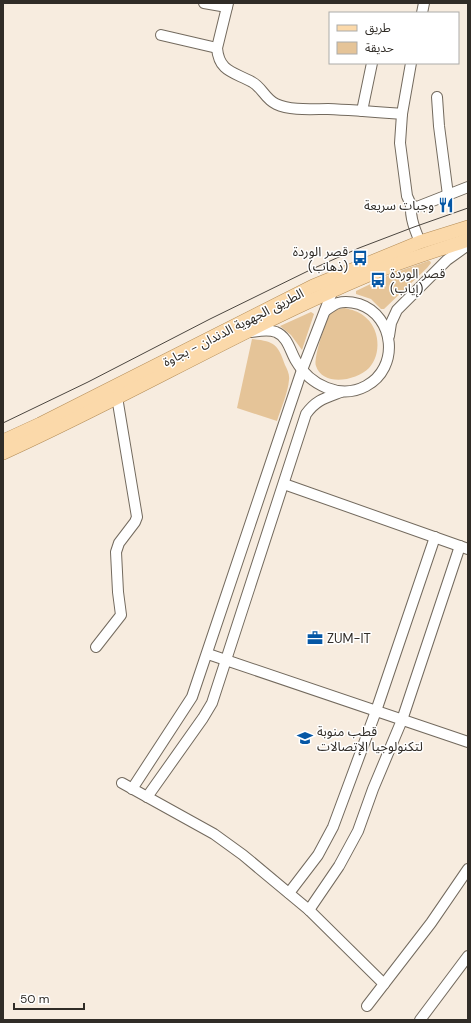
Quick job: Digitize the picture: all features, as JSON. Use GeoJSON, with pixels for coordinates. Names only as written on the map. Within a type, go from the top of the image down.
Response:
{"type":"FeatureCollection","features":[{"type":"Feature","properties":{"kind":"main road","name":"الطريق الجهوية الدندان - بجاوة"},"geometry":{"type":"LineString","coordinates":[[3,453],[117,398],[245,333],[468,227]]}},
{"type":"Feature","properties":{"kind":"main road","name":"الطريق الجهوية الدندان - بجاوة"},"geometry":{"type":"LineString","coordinates":[[3,441],[40,424],[313,286],[350,270],[422,248],[468,240]]}},
{"type":"Feature","properties":{"kind":"street"},"geometry":{"type":"LineString","coordinates":[[204,3],[228,5],[217,48],[220,63],[226,69],[260,87],[267,97],[275,104],[288,108],[402,114]]}},
{"type":"Feature","properties":{"kind":"street"},"geometry":{"type":"LineString","coordinates":[[161,35],[217,48]]}},
{"type":"Feature","properties":{"kind":"street"},"geometry":{"type":"LineString","coordinates":[[362,111],[372,64]]}},
{"type":"Feature","properties":{"kind":"street"},"geometry":{"type":"LineString","coordinates":[[411,64],[402,114],[400,142],[404,182],[407,196],[411,205],[410,212],[422,248]]}},
{"type":"Feature","properties":{"kind":"street"},"geometry":{"type":"LineString","coordinates":[[437,97],[439,126],[448,195]]}},
{"type":"Feature","properties":{"kind":"street"},"geometry":{"type":"LineString","coordinates":[[411,205],[417,207],[468,187]]}},
{"type":"Feature","properties":{"kind":"street"},"geometry":{"type":"LineString","coordinates":[[147,797],[204,718],[212,703],[306,414],[313,405],[322,399],[341,392],[354,391],[367,386],[378,377],[386,365],[389,352],[391,323],[397,310],[447,260],[468,245]]}},
{"type":"Feature","properties":{"kind":"street"},"geometry":{"type":"LineString","coordinates":[[132,789],[192,697],[208,654],[302,370],[332,291],[338,281],[350,270]]}},
{"type":"Feature","properties":{"kind":"street"},"geometry":{"type":"LineString","coordinates":[[313,286],[324,287],[365,306],[376,314],[384,325],[389,338]]}},
{"type":"Feature","properties":{"kind":"street"},"geometry":{"type":"LineString","coordinates":[[325,311],[338,303],[352,301]]}},
{"type":"Feature","properties":{"kind":"street"},"geometry":{"type":"LineString","coordinates":[[245,333],[268,330],[276,332],[287,342],[302,370],[315,382],[327,389],[341,392]]}},
{"type":"Feature","properties":{"kind":"street"},"geometry":{"type":"LineString","coordinates":[[96,647],[121,615],[116,552],[119,543],[135,522],[137,517],[117,398]]}},
{"type":"Feature","properties":{"kind":"street"},"geometry":{"type":"LineString","coordinates":[[284,484],[464,547],[402,720],[373,788],[358,831],[339,866],[309,910]]}},
{"type":"Feature","properties":{"kind":"street"},"geometry":{"type":"LineString","coordinates":[[289,893],[318,855],[333,827],[376,711],[435,537]]}},
{"type":"Feature","properties":{"kind":"street"},"geometry":{"type":"LineString","coordinates":[[208,654],[468,742]]}},
{"type":"Feature","properties":{"kind":"street"},"geometry":{"type":"LineString","coordinates":[[122,783],[214,834],[243,855],[309,910],[350,948],[384,984]]}},
{"type":"Feature","properties":{"kind":"street"},"geometry":{"type":"LineString","coordinates":[[367,1006],[431,923],[468,869]]}},
{"type":"Feature","properties":{"kind":"street"},"geometry":{"type":"LineString","coordinates":[[420,1020],[464,966],[468,956]]}},
{"type":"Feature","properties":{"kind":"green space"},"geometry":{"type":"Polygon","coordinates":[[[428,261],[431,263],[427,268],[384,309],[381,309],[371,299],[356,294],[356,291],[391,274],[428,261]]]}},
{"type":"Feature","properties":{"kind":"green space"},"geometry":{"type":"Polygon","coordinates":[[[345,308],[364,316],[373,327],[377,341],[376,356],[369,368],[363,373],[348,379],[332,379],[325,377],[320,373],[316,366],[316,356],[323,331],[331,313],[345,308]]]}},
{"type":"Feature","properties":{"kind":"green space"},"geometry":{"type":"Polygon","coordinates":[[[311,312],[314,314],[302,350],[291,335],[280,326],[311,312]]]}},
{"type":"Feature","properties":{"kind":"green space"},"geometry":{"type":"Polygon","coordinates":[[[252,339],[265,341],[274,345],[280,352],[288,372],[289,378],[287,390],[277,421],[237,408],[252,339]]]}},
{"type":"Feature","properties":{"kind":"tram line"},"geometry":{"type":"LineString","coordinates":[[3,423],[88,382],[210,319],[310,270],[359,248],[468,208]]}},
{"type":"Feature","properties":{"kind":"place","name":"وجبات سريعة"},"geometry":{"type":"Point","coordinates":[446,205]}},
{"type":"Feature","properties":{"kind":"place","name":"قصر الوردة (ذهاب)"},"geometry":{"type":"Point","coordinates":[360,258]}},
{"type":"Feature","properties":{"kind":"place","name":"قصر الوردة (إياب)"},"geometry":{"type":"Point","coordinates":[378,280]}},
{"type":"Feature","properties":{"kind":"place","name":"ZUM-IT"},"geometry":{"type":"Point","coordinates":[315,638]}},
{"type":"Feature","properties":{"kind":"place","name":"قطب منوبة لتكنولوجيا الإتصالات"},"geometry":{"type":"Point","coordinates":[305,738]}}]}
